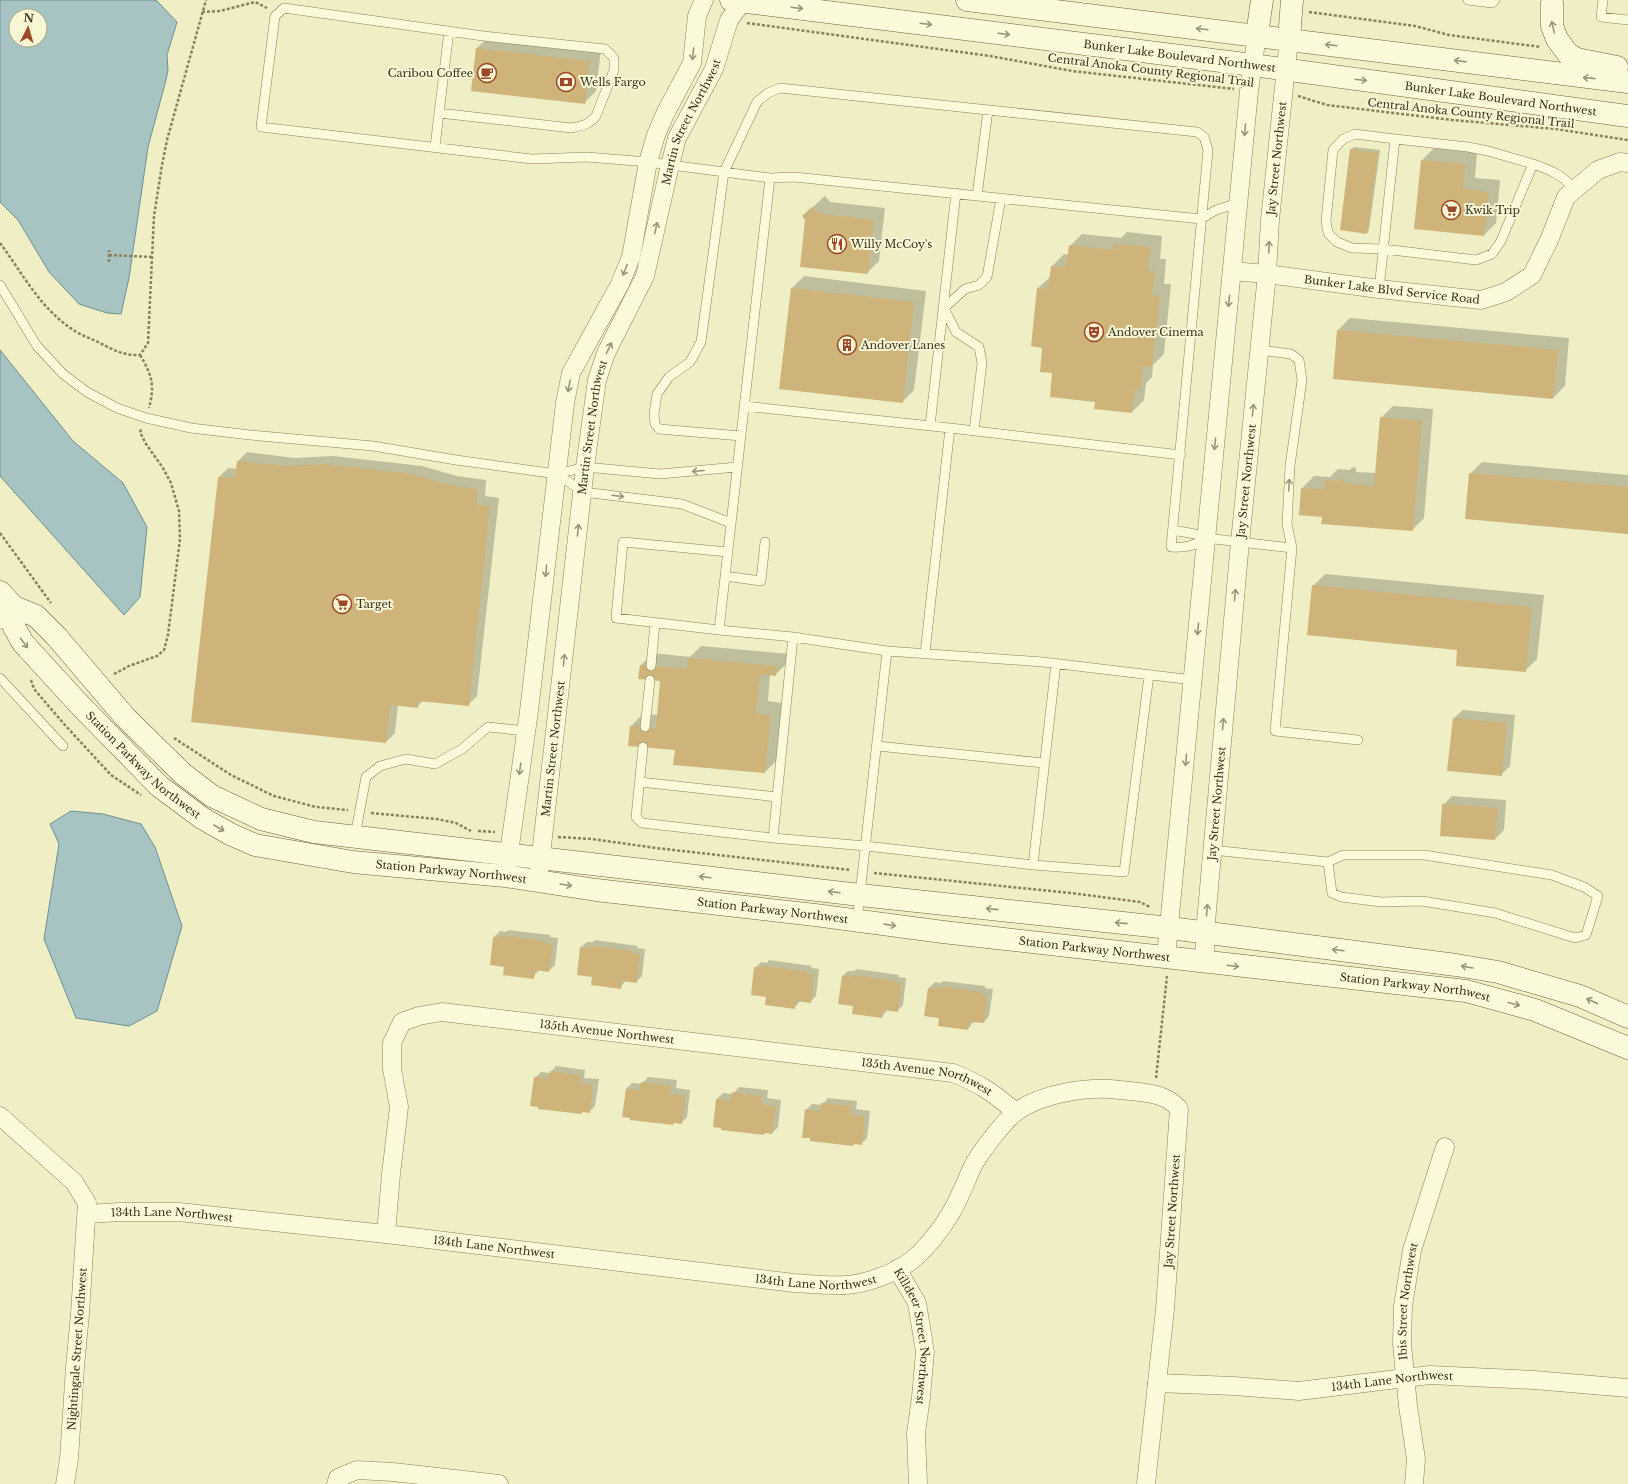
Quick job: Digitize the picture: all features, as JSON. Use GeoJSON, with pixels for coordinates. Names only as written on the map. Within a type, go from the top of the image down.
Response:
{"type":"FeatureCollection","features":[{"type":"Feature","properties":{"kind":"street","name":"Martin Street Northwest"},"geometry":{"type":"LineString","coordinates":[[505,876],[526,731],[557,474],[571,373],[620,284],[630,257],[648,162],[656,135],[665,114],[692,63],[697,16],[704,0]]}},
{"type":"Feature","properties":{"kind":"street"},"geometry":{"type":"LineString","coordinates":[[967,0],[1628,82]]}},
{"type":"Feature","properties":{"kind":"street"},"geometry":{"type":"LineString","coordinates":[[1167,965],[1249,91],[1262,0]]}},
{"type":"Feature","properties":{"kind":"street"},"geometry":{"type":"LineString","coordinates":[[1552,2],[1552,26],[1557,39],[1568,54],[1584,61],[1628,68]]}},
{"type":"Feature","properties":{"kind":"street","name":"Jay Street Northwest"},"geometry":{"type":"LineString","coordinates":[[1205,962],[1205,933],[1212,850],[1240,542],[1267,274],[1270,220],[1289,39],[1300,6]]}},
{"type":"Feature","properties":{"kind":"street","name":"Martin Street Northwest"},"geometry":{"type":"LineString","coordinates":[[538,881],[585,467],[597,380],[606,353],[645,276],[677,138],[714,69],[730,20],[739,8]]}},
{"type":"Feature","properties":{"kind":"street","name":"Bunker Lake Boulevard Northwest"},"geometry":{"type":"LineString","coordinates":[[739,8],[1253,65],[1628,116]]}},
{"type":"Feature","properties":{"kind":"street","name":"Bunker Lake Blvd Service Road"},"geometry":{"type":"LineString","coordinates":[[1232,271],[1482,300],[1506,292],[1532,275],[1550,238],[1566,197],[1598,170],[1620,162],[1628,163]]}},
{"type":"Feature","properties":{"kind":"street","name":"Station Parkway Northwest"},"geometry":{"type":"LineString","coordinates":[[5,606],[36,616],[56,636],[125,717],[183,774],[212,796],[261,819],[314,832],[355,836],[510,844],[541,858],[860,895],[1170,928],[1456,965],[1498,972],[1580,996],[1628,1017]]}},
{"type":"Feature","properties":{"kind":"street","name":"Station Parkway Northwest"},"geometry":{"type":"LineString","coordinates":[[5,606],[23,643],[77,702],[159,786],[202,818],[230,834],[255,844],[353,862],[505,876],[596,890],[857,920],[1167,965],[1205,962],[1466,991],[1535,1010],[1628,1046]]}},
{"type":"Feature","properties":{"kind":"street"},"geometry":{"type":"LineString","coordinates":[[353,862],[355,836]]}},
{"type":"Feature","properties":{"kind":"street","name":"135th Avenue Northwest"},"geometry":{"type":"LineString","coordinates":[[386,1234],[399,1107],[392,1069],[392,1043],[402,1022],[419,1016],[442,1012],[953,1073],[974,1081],[990,1091],[1016,1112]]}},
{"type":"Feature","properties":{"kind":"street","name":"Jay Street Northwest"},"geometry":{"type":"LineString","coordinates":[[1016,1112],[1045,1097],[1079,1090],[1112,1089],[1155,1094],[1175,1104],[1179,1109],[1166,1309],[1146,1484]]}},
{"type":"Feature","properties":{"kind":"street","name":"Killdeer Street Northwest"},"geometry":{"type":"LineString","coordinates":[[918,1484],[916,1433],[925,1352],[917,1303],[897,1269],[912,1260],[930,1241],[943,1224],[951,1213],[975,1163],[998,1131],[1016,1112]]}},
{"type":"Feature","properties":{"kind":"street","name":"Nightingale Street Northwest"},"geometry":{"type":"LineString","coordinates":[[0,1116],[74,1182],[87,1203],[69,1459],[65,1484]]}},
{"type":"Feature","properties":{"kind":"street","name":"Ibis Street Northwest"},"geometry":{"type":"LineString","coordinates":[[1414,1484],[1416,1459],[1408,1406],[1402,1344],[1403,1306],[1412,1250],[1445,1147]]}},
{"type":"Feature","properties":{"kind":"street","name":"134th Lane Northwest"},"geometry":{"type":"LineString","coordinates":[[87,1214],[120,1212],[179,1212],[386,1234],[794,1283],[846,1285],[886,1276],[897,1269]]}},
{"type":"Feature","properties":{"kind":"street","name":"134th Lane Northwest"},"geometry":{"type":"LineString","coordinates":[[1157,1383],[1234,1386],[1299,1391],[1430,1375],[1534,1380],[1628,1388]]}},
{"type":"Feature","properties":{"kind":"street"},"geometry":{"type":"LineString","coordinates":[[337,1481],[357,1470],[393,1472],[499,1484]]}},
{"type":"Feature","properties":{"kind":"lane"},"geometry":{"type":"LineString","coordinates":[[1468,0],[1492,3],[1495,0]]}},
{"type":"Feature","properties":{"kind":"lane"},"geometry":{"type":"LineString","coordinates":[[1603,0],[1602,17],[1628,20]]}},
{"type":"Feature","properties":{"kind":"lane"},"geometry":{"type":"LineString","coordinates":[[439,113],[571,128],[587,124],[592,122],[596,116],[614,70],[614,58],[605,49],[463,33],[284,8],[275,16],[261,127],[532,159],[587,157],[648,162],[770,178],[794,177],[1201,219],[1216,210],[1238,203]]}},
{"type":"Feature","properties":{"kind":"lane"},"geometry":{"type":"LineString","coordinates":[[435,147],[449,31]]}},
{"type":"Feature","properties":{"kind":"lane"},"geometry":{"type":"LineString","coordinates":[[741,436],[659,429],[655,424],[654,414],[658,394],[669,377],[690,362],[701,342],[724,172],[758,102],[768,93],[780,88],[1197,132],[1204,137],[1208,150],[1181,455],[1171,547],[1191,546],[1206,538]]}},
{"type":"Feature","properties":{"kind":"lane"},"geometry":{"type":"LineString","coordinates":[[977,196],[988,110]]}},
{"type":"Feature","properties":{"kind":"lane"},"geometry":{"type":"LineString","coordinates":[[1533,164],[1500,241],[1492,254],[1476,260],[1383,249],[1352,248],[1337,242],[1328,233],[1326,221],[1333,150],[1343,139],[1355,134],[1395,140],[1468,147],[1488,151],[1533,164],[1551,170],[1562,176],[1575,189]]}},
{"type":"Feature","properties":{"kind":"lane"},"geometry":{"type":"LineString","coordinates":[[1379,289],[1395,140]]}},
{"type":"Feature","properties":{"kind":"lane"},"geometry":{"type":"LineString","coordinates":[[719,630],[770,178]]}},
{"type":"Feature","properties":{"kind":"lane"},"geometry":{"type":"LineString","coordinates":[[930,426],[956,193]]}},
{"type":"Feature","properties":{"kind":"lane"},"geometry":{"type":"LineString","coordinates":[[944,308],[965,289],[979,285],[987,277],[1001,198]]}},
{"type":"Feature","properties":{"kind":"lane"},"geometry":{"type":"LineString","coordinates":[[0,285],[37,346],[63,374],[87,392],[117,408],[146,418],[191,428],[373,446],[456,460],[557,474],[585,467],[660,474],[737,467]]}},
{"type":"Feature","properties":{"kind":"lane"},"geometry":{"type":"LineString","coordinates":[[944,308],[956,332],[979,347],[982,363],[974,431]]}},
{"type":"Feature","properties":{"kind":"lane"},"geometry":{"type":"LineString","coordinates":[[1260,350],[1291,354],[1299,360],[1302,380],[1290,466],[1287,524],[1292,548],[1275,731],[1358,740]]}},
{"type":"Feature","properties":{"kind":"lane"},"geometry":{"type":"LineString","coordinates":[[744,406],[1181,455]]}},
{"type":"Feature","properties":{"kind":"lane"},"geometry":{"type":"LineString","coordinates":[[925,653],[950,428]]}},
{"type":"Feature","properties":{"kind":"lane"},"geometry":{"type":"LineString","coordinates":[[557,474],[583,492],[682,504],[731,523]]}},
{"type":"Feature","properties":{"kind":"lane"},"geometry":{"type":"LineString","coordinates":[[1173,530],[1206,538],[1292,548]]}},
{"type":"Feature","properties":{"kind":"lane"},"geometry":{"type":"LineString","coordinates":[[728,552],[623,542],[616,618],[793,637],[887,651],[1056,663],[1193,680]]}},
{"type":"Feature","properties":{"kind":"lane"},"geometry":{"type":"LineString","coordinates":[[725,576],[761,581],[765,542]]}},
{"type":"Feature","properties":{"kind":"lane"},"geometry":{"type":"LineString","coordinates":[[651,666],[655,623]]}},
{"type":"Feature","properties":{"kind":"lane"},"geometry":{"type":"LineString","coordinates":[[773,838],[793,637]]}},
{"type":"Feature","properties":{"kind":"lane"},"geometry":{"type":"LineString","coordinates":[[857,920],[887,651]]}},
{"type":"Feature","properties":{"kind":"lane"},"geometry":{"type":"LineString","coordinates":[[1033,865],[1056,663]]}},
{"type":"Feature","properties":{"kind":"lane"},"geometry":{"type":"LineString","coordinates":[[643,747],[636,817],[642,823],[1033,865],[1124,872],[1149,674]]}},
{"type":"Feature","properties":{"kind":"lane"},"geometry":{"type":"LineString","coordinates":[[0,678],[64,746]]}},
{"type":"Feature","properties":{"kind":"lane"},"geometry":{"type":"LineString","coordinates":[[645,727],[650,680]]}},
{"type":"Feature","properties":{"kind":"lane"},"geometry":{"type":"LineString","coordinates":[[355,836],[366,777],[380,766],[406,759],[435,764],[462,749],[488,727],[526,731]]}},
{"type":"Feature","properties":{"kind":"lane"},"geometry":{"type":"LineString","coordinates":[[877,746],[1044,764]]}},
{"type":"Feature","properties":{"kind":"lane"},"geometry":{"type":"LineString","coordinates":[[640,782],[777,797]]}},
{"type":"Feature","properties":{"kind":"lane"},"geometry":{"type":"LineString","coordinates":[[1212,850],[1328,862],[1343,855],[1424,855],[1552,875],[1584,886],[1598,896],[1586,935],[1575,938],[1495,913],[1422,901],[1381,902],[1341,897],[1332,894],[1328,862]]}},
{"type":"Feature","properties":{"kind":"path"},"geometry":{"type":"LineString","coordinates":[[140,355],[148,343],[154,216],[167,140],[206,0]]}},
{"type":"Feature","properties":{"kind":"path"},"geometry":{"type":"LineString","coordinates":[[202,12],[220,11],[255,2],[267,7],[275,16]]}},
{"type":"Feature","properties":{"kind":"path"},"geometry":{"type":"LineString","coordinates":[[1300,6],[1415,26],[1449,35],[1546,48]]}},
{"type":"Feature","properties":{"kind":"path","name":"Central Anoka County Regional Trail"},"geometry":{"type":"LineString","coordinates":[[739,8],[1072,71],[1249,91]]}},
{"type":"Feature","properties":{"kind":"path","name":"Central Anoka County Regional Trail"},"geometry":{"type":"LineString","coordinates":[[1283,91],[1326,105],[1452,120],[1556,129],[1628,140]]}},
{"type":"Feature","properties":{"kind":"path"},"geometry":{"type":"LineString","coordinates":[[0,243],[28,286],[51,312],[75,331],[119,353],[130,356],[140,355]]}},
{"type":"Feature","properties":{"kind":"path"},"geometry":{"type":"LineString","coordinates":[[109,250],[109,262]]}},
{"type":"Feature","properties":{"kind":"path"},"geometry":{"type":"LineString","coordinates":[[109,256],[152,257]]}},
{"type":"Feature","properties":{"kind":"path"},"geometry":{"type":"LineString","coordinates":[[109,669],[114,674],[130,666],[158,656],[164,650],[168,635],[180,539],[179,510],[171,483],[140,432],[146,418],[153,393],[150,370],[140,355]]}},
{"type":"Feature","properties":{"kind":"path"},"geometry":{"type":"LineString","coordinates":[[0,533],[55,608]]}},
{"type":"Feature","properties":{"kind":"path"},"geometry":{"type":"LineString","coordinates":[[169,734],[231,775],[274,796],[316,807],[437,819],[456,823],[471,831],[510,844]]}},
{"type":"Feature","properties":{"kind":"path"},"geometry":{"type":"LineString","coordinates":[[1155,1094],[1167,965]]}},
{"type":"Feature","properties":{"kind":"water"},"geometry":{"type":"Polygon","coordinates":[[[0,0],[157,1],[177,22],[167,55],[168,70],[166,80],[148,147],[129,278],[121,314],[107,313],[79,304],[49,272],[18,220],[0,202],[0,0]]]}},
{"type":"Feature","properties":{"kind":"water"},"geometry":{"type":"Polygon","coordinates":[[[0,350],[73,441],[123,483],[147,527],[140,597],[124,615],[0,476],[0,350]]]}},
{"type":"Feature","properties":{"kind":"water"},"geometry":{"type":"Polygon","coordinates":[[[71,811],[103,814],[141,824],[155,847],[182,926],[157,1011],[129,1026],[76,1018],[44,939],[59,844],[50,824],[71,811]]]}},
{"type":"Feature","properties":{"kind":"building"},"geometry":{"type":"Polygon","coordinates":[[[476,48],[590,61],[585,104],[471,91],[476,48]]]}},
{"type":"Feature","properties":{"kind":"building"},"geometry":{"type":"Polygon","coordinates":[[[1350,149],[1378,153],[1367,234],[1340,230],[1350,149]]]}},
{"type":"Feature","properties":{"kind":"building","name":"Kwik Trip"},"geometry":{"type":"Polygon","coordinates":[[[1421,160],[1465,164],[1463,189],[1489,192],[1484,236],[1414,229],[1421,160]]]}},
{"type":"Feature","properties":{"kind":"building","name":"Willy McCoy's"},"geometry":{"type":"Polygon","coordinates":[[[812,207],[818,213],[874,220],[868,274],[800,267],[805,220],[802,216],[812,207]]]}},
{"type":"Feature","properties":{"kind":"building","name":"Andover Cinema"},"geometry":{"type":"Polygon","coordinates":[[[1114,244],[1151,247],[1148,270],[1155,271],[1152,295],[1160,296],[1152,367],[1143,366],[1140,390],[1135,390],[1132,413],[1094,409],[1095,402],[1050,397],[1052,373],[1040,372],[1042,348],[1031,346],[1037,288],[1048,289],[1051,266],[1066,267],[1069,245],[1113,250],[1114,244]]]}},
{"type":"Feature","properties":{"kind":"building","name":"Andover Lanes"},"geometry":{"type":"Polygon","coordinates":[[[791,288],[914,302],[903,403],[779,389],[791,288]]]}},
{"type":"Feature","properties":{"kind":"building"},"geometry":{"type":"Polygon","coordinates":[[[1337,330],[1558,350],[1553,399],[1333,379],[1337,330]]]}},
{"type":"Feature","properties":{"kind":"building"},"geometry":{"type":"Polygon","coordinates":[[[1380,417],[1422,421],[1413,531],[1321,524],[1322,517],[1299,515],[1301,488],[1325,490],[1325,480],[1339,481],[1339,479],[1345,480],[1344,483],[1374,486],[1380,417]]]}},
{"type":"Feature","properties":{"kind":"building","name":"Target"},"geometry":{"type":"Polygon","coordinates":[[[237,461],[286,466],[324,464],[413,474],[448,485],[478,489],[476,505],[490,506],[469,706],[418,701],[418,708],[390,705],[386,743],[191,722],[218,477],[235,478],[237,461]]]}},
{"type":"Feature","properties":{"kind":"building"},"geometry":{"type":"Polygon","coordinates":[[[1469,473],[1628,487],[1628,534],[1465,519],[1469,473]]]}},
{"type":"Feature","properties":{"kind":"building"},"geometry":{"type":"Polygon","coordinates":[[[1312,585],[1532,607],[1526,672],[1456,666],[1457,650],[1307,635],[1312,585]]]}},
{"type":"Feature","properties":{"kind":"building"},"geometry":{"type":"Polygon","coordinates":[[[688,658],[777,666],[776,676],[760,674],[756,713],[771,715],[765,773],[673,765],[675,750],[628,746],[630,726],[656,728],[660,681],[638,679],[640,665],[687,669],[688,658]]]}},
{"type":"Feature","properties":{"kind":"building"},"geometry":{"type":"Polygon","coordinates":[[[1453,718],[1507,723],[1502,776],[1447,771],[1453,718]]]}},
{"type":"Feature","properties":{"kind":"building"},"geometry":{"type":"Polygon","coordinates":[[[1442,804],[1498,808],[1495,840],[1440,836],[1442,804]]]}},
{"type":"Feature","properties":{"kind":"building"},"geometry":{"type":"Polygon","coordinates":[[[501,935],[545,941],[545,943],[553,944],[549,972],[535,970],[534,979],[503,975],[504,967],[490,965],[493,937],[501,938],[501,935]]]}},
{"type":"Feature","properties":{"kind":"building"},"geometry":{"type":"Polygon","coordinates":[[[589,946],[632,951],[632,953],[640,954],[637,983],[622,981],[621,989],[591,985],[592,977],[577,975],[580,947],[588,948],[589,946]]]}},
{"type":"Feature","properties":{"kind":"building"},"geometry":{"type":"Polygon","coordinates":[[[763,966],[806,971],[806,973],[814,974],[811,1003],[796,1001],[795,1009],[765,1005],[766,997],[751,995],[754,967],[762,968],[763,966]]]}},
{"type":"Feature","properties":{"kind":"building"},"geometry":{"type":"Polygon","coordinates":[[[850,975],[894,980],[893,982],[901,983],[898,1012],[883,1010],[882,1018],[852,1014],[853,1006],[838,1004],[842,976],[850,977],[850,975]]]}},
{"type":"Feature","properties":{"kind":"building"},"geometry":{"type":"Polygon","coordinates":[[[936,986],[980,992],[979,994],[987,995],[984,1023],[969,1022],[968,1030],[938,1026],[939,1018],[924,1016],[928,988],[936,989],[936,986]]]}},
{"type":"Feature","properties":{"kind":"building"},"geometry":{"type":"Polygon","coordinates":[[[550,1071],[580,1075],[579,1083],[593,1085],[590,1113],[582,1112],[582,1114],[538,1109],[538,1107],[530,1106],[534,1077],[548,1079],[550,1071]]]}},
{"type":"Feature","properties":{"kind":"building"},"geometry":{"type":"Polygon","coordinates":[[[641,1082],[671,1086],[670,1094],[685,1096],[682,1124],[674,1123],[673,1125],[630,1120],[630,1118],[622,1117],[626,1089],[640,1090],[641,1082]]]}},
{"type":"Feature","properties":{"kind":"building"},"geometry":{"type":"Polygon","coordinates":[[[732,1092],[762,1096],[761,1104],[776,1106],[772,1134],[765,1133],[764,1135],[721,1130],[721,1128],[713,1127],[716,1099],[731,1100],[732,1092]]]}},
{"type":"Feature","properties":{"kind":"building"},"geometry":{"type":"Polygon","coordinates":[[[821,1103],[851,1106],[850,1115],[865,1116],[862,1145],[854,1144],[853,1146],[810,1141],[810,1138],[802,1138],[805,1109],[820,1111],[821,1103]]]}},
{"type":"Feature","properties":{"kind":"place","name":"Caribou Coffee"},"geometry":{"type":"Point","coordinates":[487,73]}},
{"type":"Feature","properties":{"kind":"place","name":"Wells Fargo"},"geometry":{"type":"Point","coordinates":[566,82]}},
{"type":"Feature","properties":{"kind":"place","name":"Kwik Trip"},"geometry":{"type":"Point","coordinates":[1451,210]}},
{"type":"Feature","properties":{"kind":"place","name":"Willy McCoy's"},"geometry":{"type":"Point","coordinates":[837,244]}},
{"type":"Feature","properties":{"kind":"place","name":"Andover Cinema"},"geometry":{"type":"Point","coordinates":[1094,332]}},
{"type":"Feature","properties":{"kind":"place","name":"Andover Lanes"},"geometry":{"type":"Point","coordinates":[847,345]}},
{"type":"Feature","properties":{"kind":"place","name":"Target"},"geometry":{"type":"Point","coordinates":[342,604]}}]}
